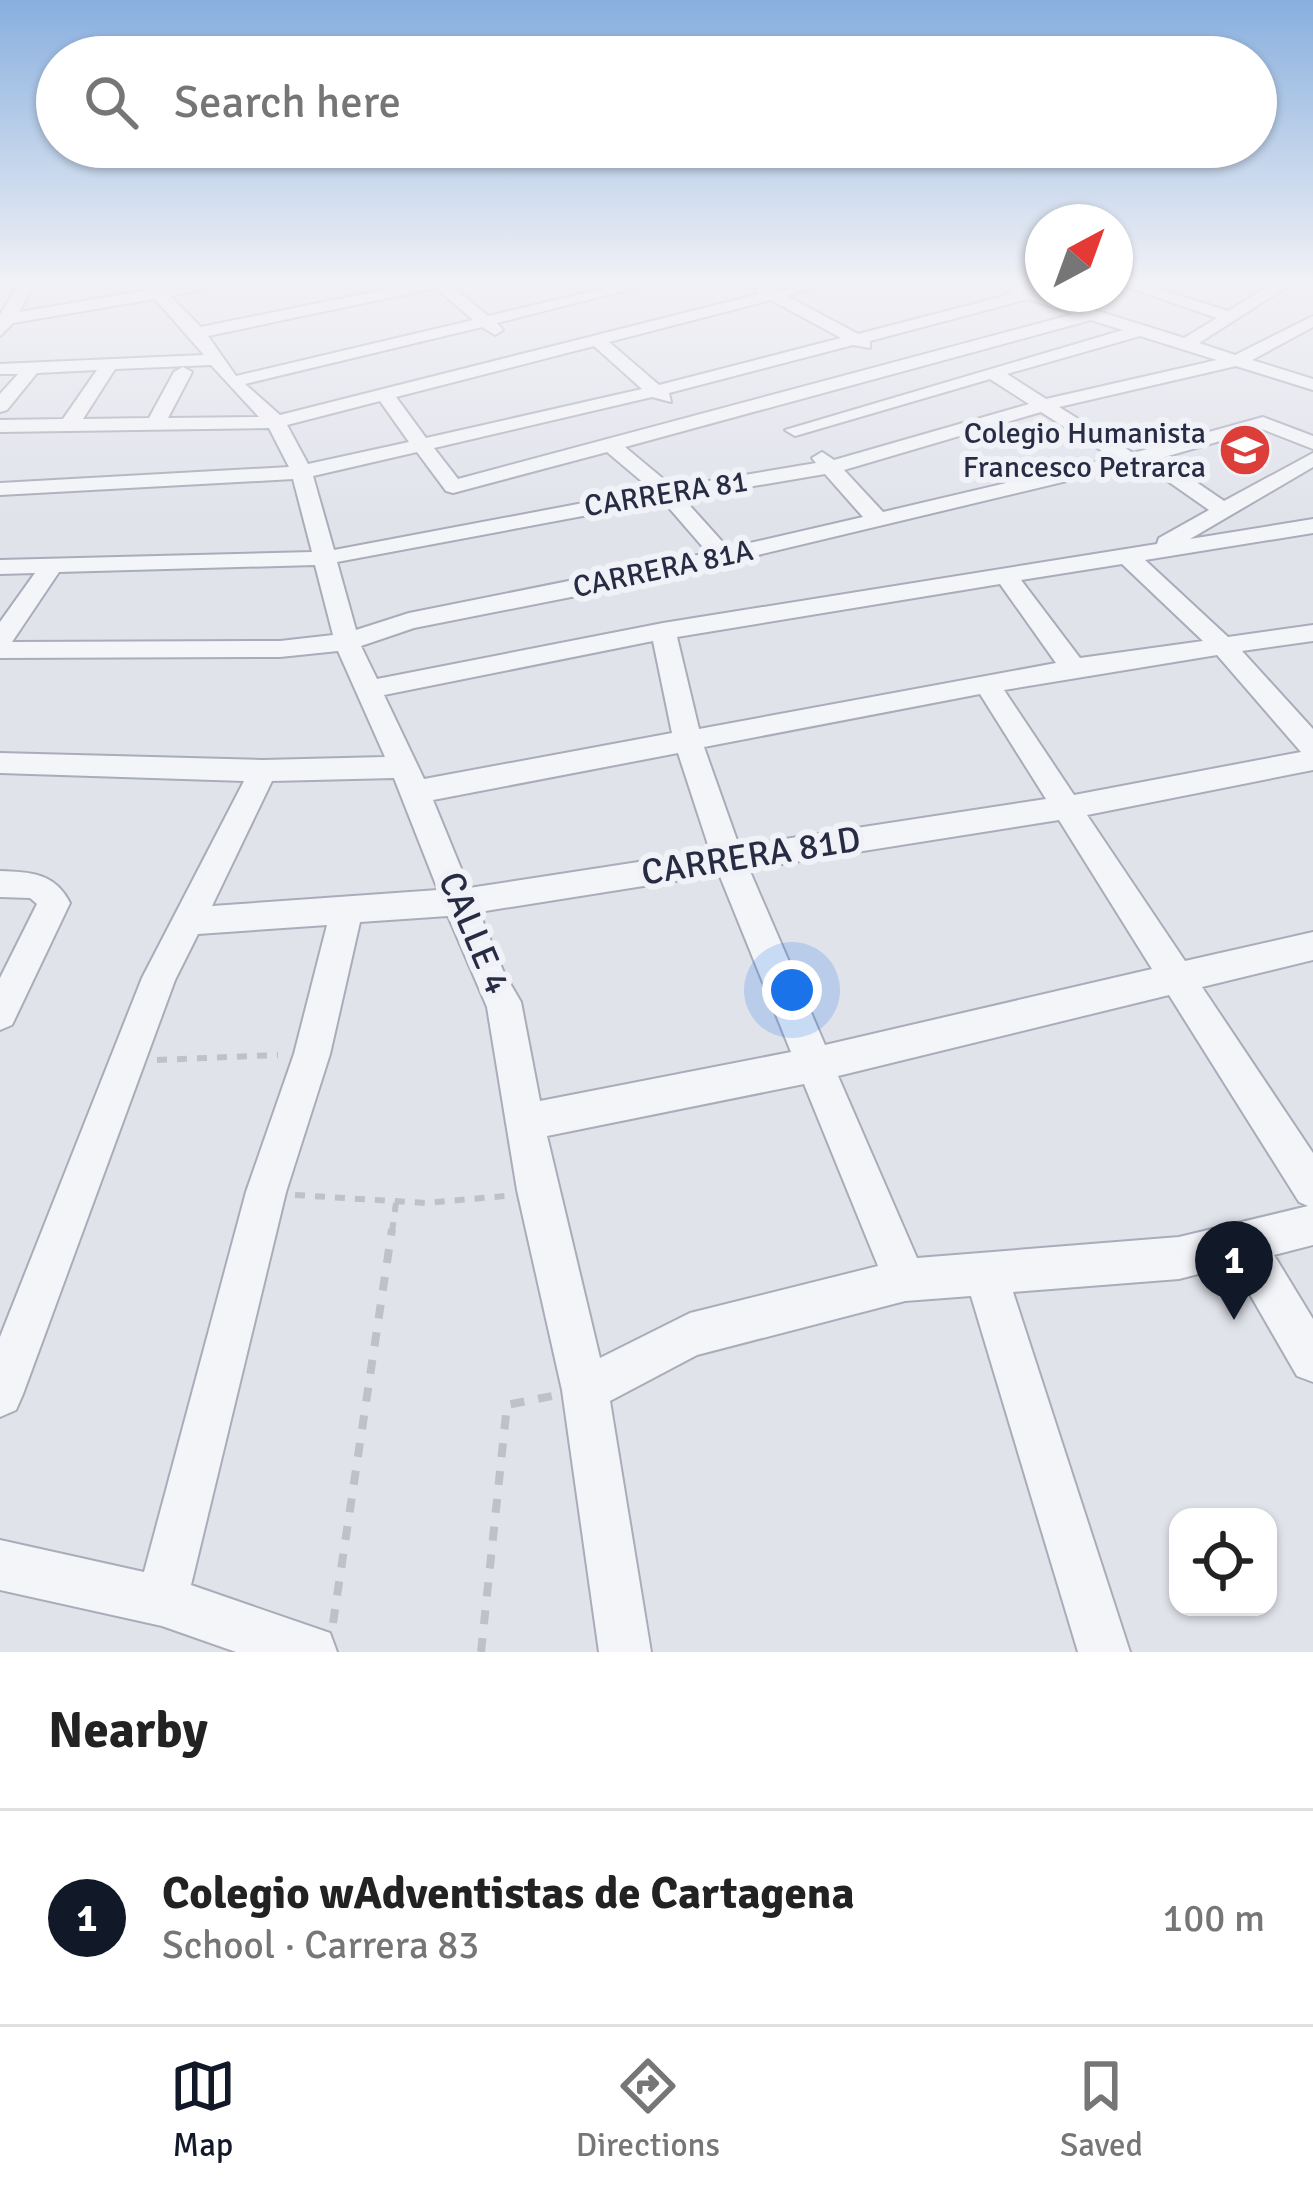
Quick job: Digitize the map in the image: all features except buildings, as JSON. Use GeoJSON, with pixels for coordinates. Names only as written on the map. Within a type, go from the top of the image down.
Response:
{"type":"FeatureCollection","features":[{"type":"Feature","properties":{"kind":"street"},"geometry":{"type":"LineString","coordinates":[[0,369],[196,361]]}},
{"type":"Feature","properties":{"kind":"street","name":"CALLE 4"},"geometry":{"type":"LineString","coordinates":[[216,361],[276,422],[302,472],[347,642],[410,779],[490,982],[504,1002],[537,1190],[585,1390],[625,1652]]}},
{"type":"Feature","properties":{"kind":"street"},"geometry":{"type":"LineString","coordinates":[[232,382],[322,361]]}},
{"type":"Feature","properties":{"kind":"street"},"geometry":{"type":"LineString","coordinates":[[0,426],[276,422],[512,361]]}},
{"type":"Feature","properties":{"kind":"street"},"geometry":{"type":"LineString","coordinates":[[621,361],[690,423]]}},
{"type":"Feature","properties":{"kind":"street"},"geometry":{"type":"LineString","coordinates":[[0,489],[302,472],[770,361]]}},
{"type":"Feature","properties":{"kind":"street"},"geometry":{"type":"LineString","coordinates":[[896,361],[903,365]]}},
{"type":"Feature","properties":{"kind":"street"},"geometry":{"type":"LineString","coordinates":[[384,394],[454,487],[916,361]]}},
{"type":"Feature","properties":{"kind":"street"},"geometry":{"type":"LineString","coordinates":[[795,430],[1034,361]]}},
{"type":"Feature","properties":{"kind":"street"},"geometry":{"type":"LineString","coordinates":[[1236,361],[1313,385]]}},
{"type":"Feature","properties":{"kind":"street","name":"CARRERA 81"},"geometry":{"type":"LineString","coordinates":[[0,567],[326,558],[666,492],[831,467],[1042,406],[1236,361]]}},
{"type":"Feature","properties":{"kind":"street"},"geometry":{"type":"LineString","coordinates":[[69,425],[109,366]]}},
{"type":"Feature","properties":{"kind":"street"},"geometry":{"type":"LineString","coordinates":[[0,406],[32,368]]}},
{"type":"Feature","properties":{"kind":"street"},"geometry":{"type":"LineString","coordinates":[[154,426],[183,372]]}},
{"type":"Feature","properties":{"kind":"street"},"geometry":{"type":"LineString","coordinates":[[993,373],[1221,508]]}},
{"type":"Feature","properties":{"kind":"street"},"geometry":{"type":"LineString","coordinates":[[768,402],[878,520]]}},
{"type":"Feature","properties":{"kind":"street","name":"CARRERA 81A"},"geometry":{"type":"LineString","coordinates":[[0,650],[280,649],[347,642],[409,621],[723,556],[1137,458],[1263,423],[1313,443]]}},
{"type":"Feature","properties":{"kind":"street"},"geometry":{"type":"LineString","coordinates":[[611,445],[666,492],[723,556]]}},
{"type":"Feature","properties":{"kind":"street"},"geometry":{"type":"LineString","coordinates":[[1155,550],[1313,459]]}},
{"type":"Feature","properties":{"kind":"street"},"geometry":{"type":"LineString","coordinates":[[372,689],[663,631],[1313,526]]}},
{"type":"Feature","properties":{"kind":"street"},"geometry":{"type":"LineString","coordinates":[[1126,555],[1225,648],[1313,747]]}},
{"type":"Feature","properties":{"kind":"street"},"geometry":{"type":"LineString","coordinates":[[0,640],[52,566]]}},
{"type":"Feature","properties":{"kind":"street"},"geometry":{"type":"LineString","coordinates":[[1005,575],[1073,668]]}},
{"type":"Feature","properties":{"kind":"street"},"geometry":{"type":"LineString","coordinates":[[663,631],[688,742],[729,860],[905,1280]]}},
{"type":"Feature","properties":{"kind":"street"},"geometry":{"type":"LineString","coordinates":[[0,764],[410,779],[688,742],[1073,668],[1313,633]]}},
{"type":"Feature","properties":{"kind":"street"},"geometry":{"type":"LineString","coordinates":[[987,685],[1313,1188]]}},
{"type":"Feature","properties":{"kind":"street","name":"CARRERA 81D"},"geometry":{"type":"LineString","coordinates":[[186,921],[346,914],[461,902],[1068,807],[1313,760]]}},
{"type":"Feature","properties":{"kind":"street"},"geometry":{"type":"LineString","coordinates":[[0,1394],[186,921],[263,771]]}},
{"type":"Feature","properties":{"kind":"street"},"geometry":{"type":"LineString","coordinates":[[0,884],[35,886],[50,893],[54,903],[0,1014]]}},
{"type":"Feature","properties":{"kind":"street"},"geometry":{"type":"LineString","coordinates":[[163,1601],[266,1192],[312,1054],[346,914]]}},
{"type":"Feature","properties":{"kind":"street"},"geometry":{"type":"LineString","coordinates":[[526,1122],[814,1065],[1313,946]]}},
{"type":"Feature","properties":{"kind":"street"},"geometry":{"type":"LineString","coordinates":[[585,1390],[690,1335],[905,1280],[1179,1258],[1313,1225]]}},
{"type":"Feature","properties":{"kind":"street"},"geometry":{"type":"LineString","coordinates":[[1244,1244],[1313,1360]]}},
{"type":"Feature","properties":{"kind":"street"},"geometry":{"type":"LineString","coordinates":[[985,1270],[1104,1652]]}},
{"type":"Feature","properties":{"kind":"street"},"geometry":{"type":"LineString","coordinates":[[0,1565],[321,1640]]}},
{"type":"Feature","properties":{"kind":"path"},"geometry":{"type":"LineString","coordinates":[[128,1061],[312,1054]]}},
{"type":"Feature","properties":{"kind":"path"},"geometry":{"type":"LineString","coordinates":[[266,1192],[396,1204],[464,1203],[537,1190]]}},
{"type":"Feature","properties":{"kind":"path"},"geometry":{"type":"LineString","coordinates":[[321,1640],[396,1204]]}},
{"type":"Feature","properties":{"kind":"path"},"geometry":{"type":"LineString","coordinates":[[482,1652],[507,1406],[585,1390]]}},
{"type":"Feature","properties":{"kind":"place","name":"Colegio Humanista Francesco Petrarca"},"geometry":{"type":"Point","coordinates":[1245,450]}},
{"type":"Feature","properties":{"kind":"place","name":"Colegio wAdventistas de Cartagena"},"geometry":{"type":"Point","coordinates":[1234,1320]}}]}
